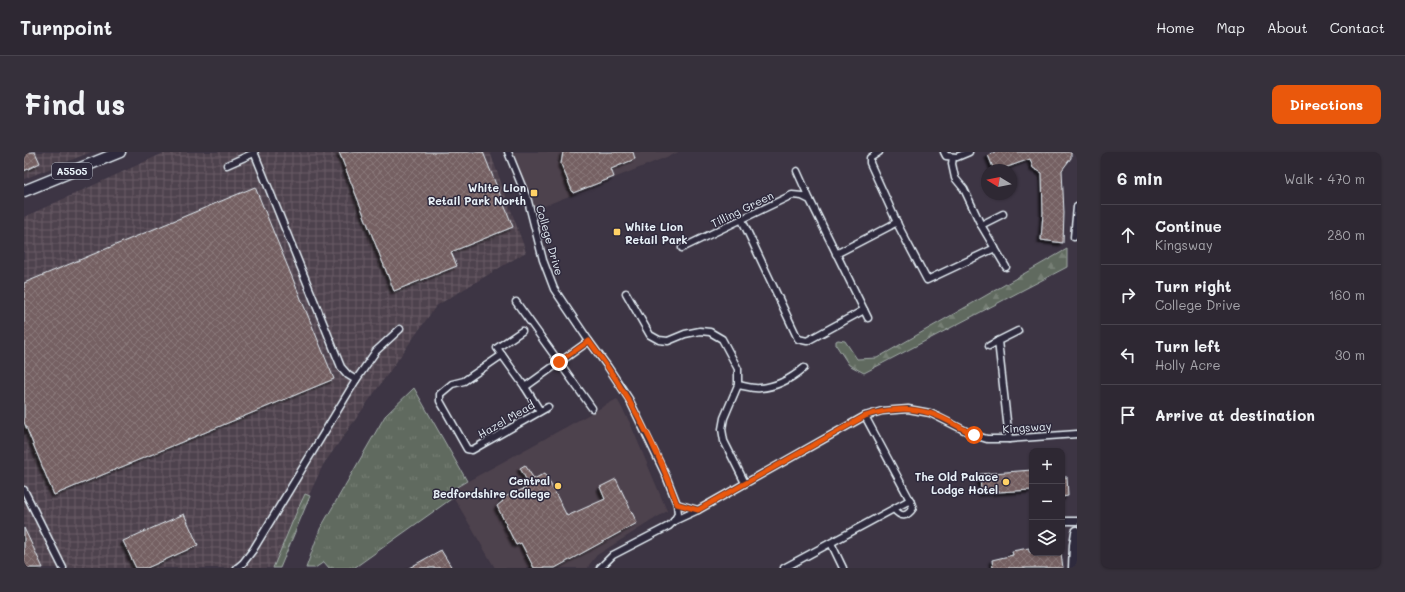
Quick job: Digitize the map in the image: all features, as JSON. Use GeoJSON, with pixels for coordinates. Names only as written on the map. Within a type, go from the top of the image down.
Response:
{"type":"FeatureCollection","features":[{"type":"Feature","properties":{"kind":"main road","name":"A5505"},"geometry":{"type":"LineString","coordinates":[[24,191],[120,152]]}},
{"type":"Feature","properties":{"kind":"main road"},"geometry":{"type":"LineString","coordinates":[[1074,568],[1077,532]]}},
{"type":"Feature","properties":{"kind":"street","name":"College Drive"},"geometry":{"type":"LineString","coordinates":[[508,152],[528,200],[543,260],[554,289],[629,399],[666,476],[677,504]]}},
{"type":"Feature","properties":{"kind":"street"},"geometry":{"type":"LineString","coordinates":[[879,152],[870,158],[870,163],[897,222],[927,280],[995,248]]}},
{"type":"Feature","properties":{"kind":"street"},"geometry":{"type":"LineString","coordinates":[[944,152],[946,156],[953,157],[969,152]]}},
{"type":"Feature","properties":{"kind":"street"},"geometry":{"type":"LineString","coordinates":[[227,165],[254,153],[341,367],[348,375],[356,380]]}},
{"type":"Feature","properties":{"kind":"street"},"geometry":{"type":"LineString","coordinates":[[953,157],[955,178],[964,189],[982,225],[1006,267]]}},
{"type":"Feature","properties":{"kind":"street"},"geometry":{"type":"LineString","coordinates":[[797,171],[868,318]]}},
{"type":"Feature","properties":{"kind":"street","name":"Tilling Green"},"geometry":{"type":"LineString","coordinates":[[682,248],[792,195],[802,196],[810,200]]}},
{"type":"Feature","properties":{"kind":"street"},"geometry":{"type":"LineString","coordinates":[[1074,237],[1077,207]]}},
{"type":"Feature","properties":{"kind":"street"},"geometry":{"type":"LineString","coordinates":[[982,225],[1002,214]]}},
{"type":"Feature","properties":{"kind":"street"},"geometry":{"type":"LineString","coordinates":[[742,220],[798,339],[807,341],[864,310]]}},
{"type":"Feature","properties":{"kind":"street"},"geometry":{"type":"LineString","coordinates":[[836,254],[897,222]]}},
{"type":"Feature","properties":{"kind":"street"},"geometry":{"type":"LineString","coordinates":[[626,293],[650,335],[660,340],[668,341],[686,334],[700,331],[710,332],[722,339],[738,369],[738,385],[724,418],[722,429],[724,441],[745,483]]}},
{"type":"Feature","properties":{"kind":"street"},"geometry":{"type":"LineString","coordinates":[[516,302],[592,408]]}},
{"type":"Feature","properties":{"kind":"street"},"geometry":{"type":"LineString","coordinates":[[237,568],[253,550],[356,380],[376,351],[400,329]]}},
{"type":"Feature","properties":{"kind":"street"},"geometry":{"type":"LineString","coordinates":[[522,331],[497,348],[525,387],[540,412]]}},
{"type":"Feature","properties":{"kind":"street"},"geometry":{"type":"LineString","coordinates":[[989,346],[1018,331]]}},
{"type":"Feature","properties":{"kind":"street"},"geometry":{"type":"LineString","coordinates":[[525,387],[589,341]]}},
{"type":"Feature","properties":{"kind":"street"},"geometry":{"type":"LineString","coordinates":[[998,341],[1009,439]]}},
{"type":"Feature","properties":{"kind":"street","name":"Hazel Mead"},"geometry":{"type":"LineString","coordinates":[[502,355],[464,381],[452,384],[440,394],[440,402],[467,449],[472,450],[548,407]]}},
{"type":"Feature","properties":{"kind":"street"},"geometry":{"type":"LineString","coordinates":[[738,385],[760,388],[777,384],[794,376],[804,368]]}},
{"type":"Feature","properties":{"kind":"street","name":"Kingsway"},"geometry":{"type":"LineString","coordinates":[[674,522],[865,416],[882,411],[908,409],[930,413],[974,435],[987,439],[1009,439],[1077,434]]}},
{"type":"Feature","properties":{"kind":"street"},"geometry":{"type":"LineString","coordinates":[[865,416],[913,508],[910,513],[902,516],[898,515],[894,509]]}},
{"type":"Feature","properties":{"kind":"street"},"geometry":{"type":"LineString","coordinates":[[24,490],[63,568]]}},
{"type":"Feature","properties":{"kind":"street"},"geometry":{"type":"LineString","coordinates":[[784,568],[910,500]]}},
{"type":"Feature","properties":{"kind":"street"},"geometry":{"type":"LineString","coordinates":[[600,568],[613,555],[674,522],[678,514],[677,504],[698,510]]}},
{"type":"Feature","properties":{"kind":"street"},"geometry":{"type":"LineString","coordinates":[[1065,521],[1077,520]]}},
{"type":"Feature","properties":{"kind":"street"},"geometry":{"type":"LineString","coordinates":[[831,543],[843,568]]}},
{"type":"Feature","properties":{"kind":"shaded area"},"geometry":{"type":"Polygon","coordinates":[[[24,152],[91,152],[24,179],[24,152]]]}},
{"type":"Feature","properties":{"kind":"shaded area"},"geometry":{"type":"Polygon","coordinates":[[[166,152],[490,152],[526,252],[436,306],[323,465],[275,568],[24,568],[24,217],[166,152]]]}},
{"type":"Feature","properties":{"kind":"shaded area"},"geometry":{"type":"Polygon","coordinates":[[[510,152],[679,152],[534,210],[510,152]]]}},
{"type":"Feature","properties":{"kind":"shaded area","name":"Central Bedfordshire College"},"geometry":{"type":"Polygon","coordinates":[[[617,399],[630,423],[667,511],[597,555],[588,568],[495,568],[450,491],[617,399]]]}},
{"type":"Feature","properties":{"kind":"green space"},"geometry":{"type":"Polygon","coordinates":[[[1067,249],[1067,267],[864,373],[849,365],[836,345],[836,341],[838,340],[845,341],[857,359],[877,358],[1067,249]]]}},
{"type":"Feature","properties":{"kind":"green space"},"geometry":{"type":"Polygon","coordinates":[[[414,388],[467,481],[450,491],[454,497],[354,568],[329,568],[324,562],[315,568],[306,568],[320,529],[385,416],[414,388]]]}},
{"type":"Feature","properties":{"kind":"green space"},"geometry":{"type":"Polygon","coordinates":[[[305,494],[310,496],[280,568],[273,568],[297,511],[305,494]]]}},
{"type":"Feature","properties":{"kind":"building"},"geometry":{"type":"Polygon","coordinates":[[[24,152],[35,152],[40,163],[24,171],[24,152]]]}},
{"type":"Feature","properties":{"kind":"building"},"geometry":{"type":"Polygon","coordinates":[[[339,152],[483,152],[513,227],[451,252],[457,266],[394,291],[339,152]]]}},
{"type":"Feature","properties":{"kind":"building"},"geometry":{"type":"Polygon","coordinates":[[[563,152],[633,152],[635,159],[611,169],[614,177],[573,193],[561,164],[563,152]]]}},
{"type":"Feature","properties":{"kind":"building"},"geometry":{"type":"Polygon","coordinates":[[[995,152],[1071,152],[1071,158],[1062,170],[1064,213],[1063,243],[1041,240],[1043,213],[1042,173],[1033,168],[1030,159],[1016,164],[992,164],[988,155],[995,152]]]}},
{"type":"Feature","properties":{"kind":"building"},"geometry":{"type":"Polygon","coordinates":[[[255,187],[334,379],[54,495],[24,422],[24,283],[255,187]]]}},
{"type":"Feature","properties":{"kind":"building"},"geometry":{"type":"Polygon","coordinates":[[[525,465],[534,479],[545,473],[567,516],[605,499],[600,487],[616,479],[637,523],[555,568],[534,568],[521,543],[516,545],[497,506],[503,501],[502,498],[526,488],[524,485],[528,483],[520,468],[525,465]]]}},
{"type":"Feature","properties":{"kind":"building","name":"The Old Palace Lodge Hotel"},"geometry":{"type":"Polygon","coordinates":[[[1029,470],[1029,490],[981,493],[980,474],[1029,470]]]}},
{"type":"Feature","properties":{"kind":"building"},"geometry":{"type":"Polygon","coordinates":[[[1065,477],[1067,477],[1068,496],[1065,496],[1065,477]]]}},
{"type":"Feature","properties":{"kind":"building"},"geometry":{"type":"Polygon","coordinates":[[[184,514],[198,545],[147,568],[136,568],[123,541],[184,514]]]}},
{"type":"Feature","properties":{"kind":"building"},"geometry":{"type":"Polygon","coordinates":[[[24,528],[43,568],[24,568],[24,528]]]}},
{"type":"Feature","properties":{"kind":"building"},"geometry":{"type":"Polygon","coordinates":[[[1029,548],[1029,556],[1061,556],[1063,568],[993,568],[992,560],[1013,555],[1012,551],[1029,548]]]}},
{"type":"Feature","properties":{"kind":"building"},"geometry":{"type":"Polygon","coordinates":[[[441,550],[452,568],[409,568],[441,550]]]}},
{"type":"Feature","properties":{"kind":"place","name":"White Lion Retail Park North"},"geometry":{"type":"Point","coordinates":[534,193]}},
{"type":"Feature","properties":{"kind":"place","name":"White Lion Retail Park"},"geometry":{"type":"Point","coordinates":[617,232]}},
{"type":"Feature","properties":{"kind":"place","name":"The Old Palace Lodge Hotel"},"geometry":{"type":"Point","coordinates":[1006,482]}},
{"type":"Feature","properties":{"kind":"place","name":"Central Bedfordshire College"},"geometry":{"type":"Point","coordinates":[558,486]}},
{"type":"Feature","properties":{"kind":"route"},"geometry":{"type":"LineString","coordinates":[[559,362],[589,341],[629,399],[666,476],[677,504],[698,510],[865,416],[882,411],[908,409],[930,413],[974,435]]}}]}
